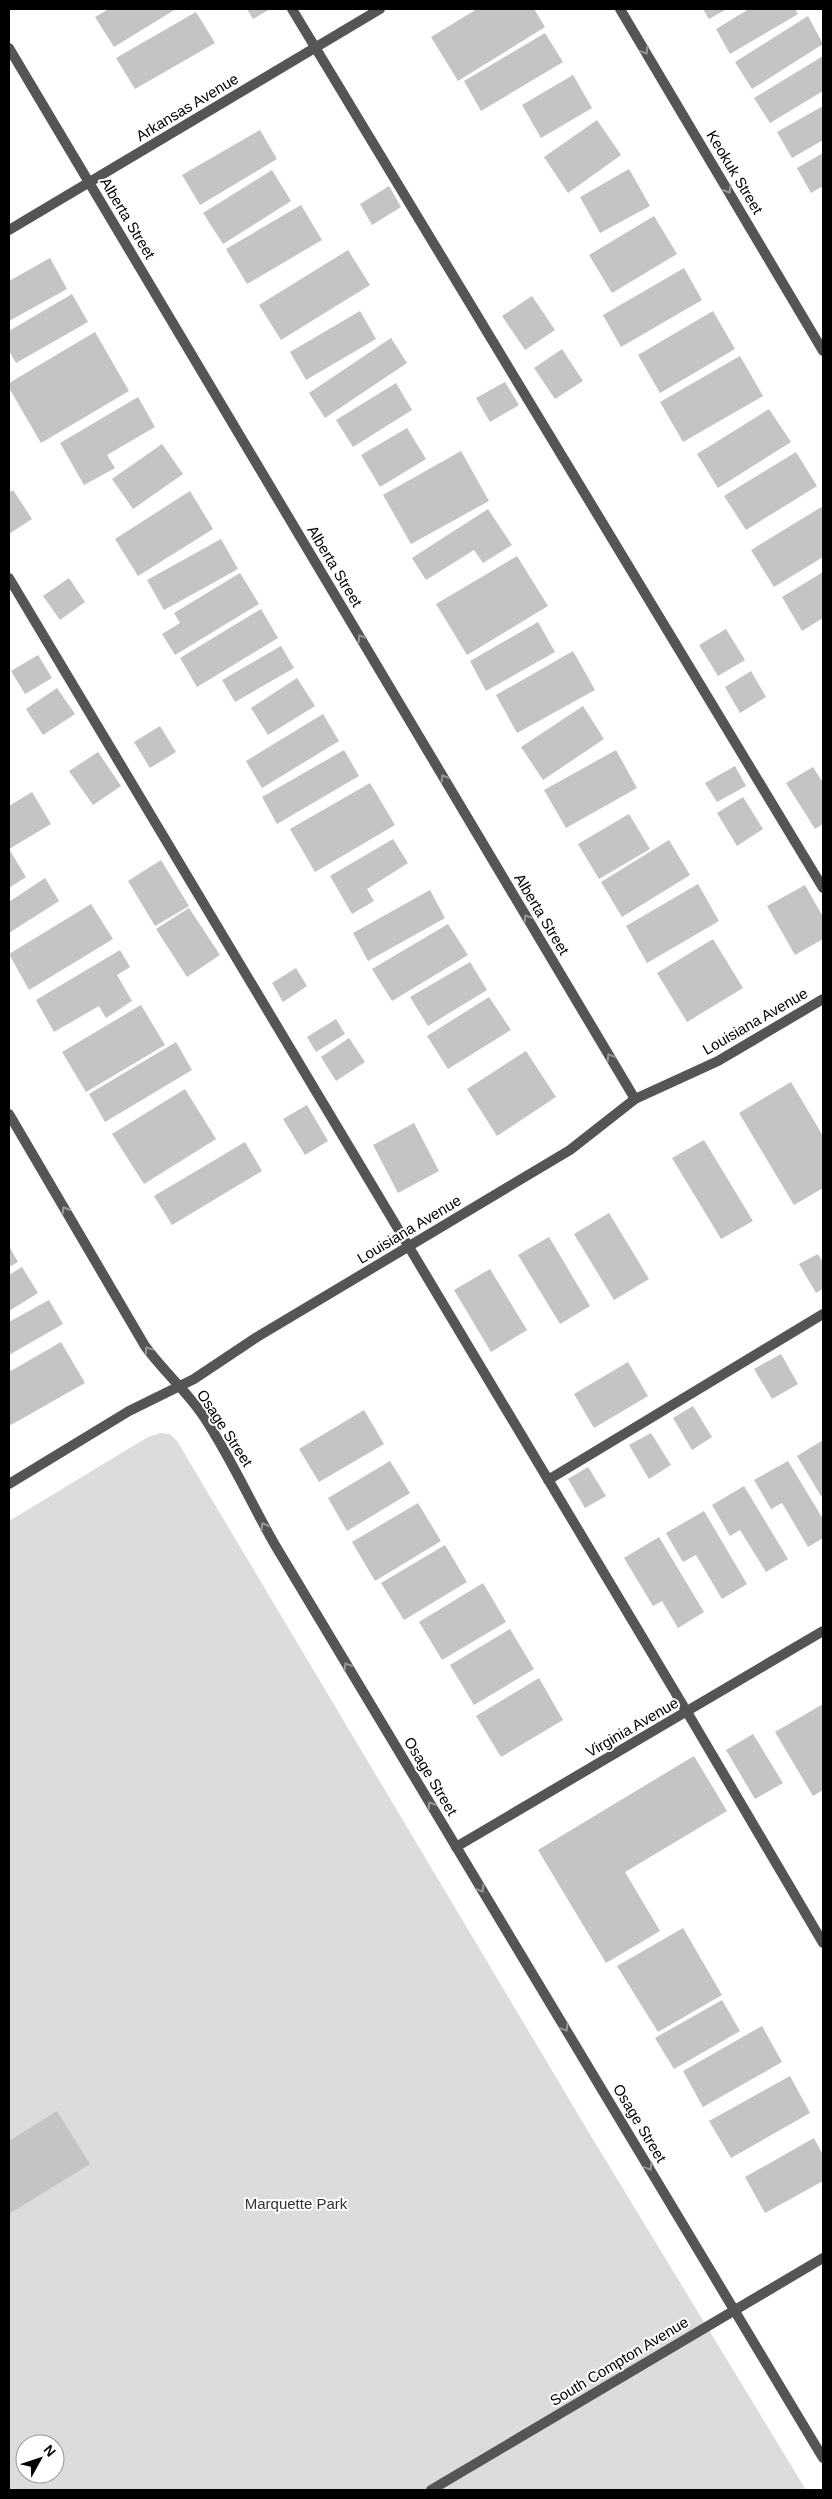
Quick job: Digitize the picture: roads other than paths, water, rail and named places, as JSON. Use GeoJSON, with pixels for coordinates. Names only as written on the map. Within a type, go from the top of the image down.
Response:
{"type":"FeatureCollection","features":[{"type":"Feature","properties":{"kind":"street"},"geometry":{"type":"LineString","coordinates":[[292,9],[823,888]]}},
{"type":"Feature","properties":{"kind":"street","name":"Arkansas Avenue"},"geometry":{"type":"LineString","coordinates":[[9,230],[380,9]]}},
{"type":"Feature","properties":{"kind":"street","name":"Keokuk Street"},"geometry":{"type":"LineString","coordinates":[[620,9],[823,351]]}},
{"type":"Feature","properties":{"kind":"street","name":"Alberta Street"},"geometry":{"type":"LineString","coordinates":[[9,48],[635,1099]]}},
{"type":"Feature","properties":{"kind":"street"},"geometry":{"type":"LineString","coordinates":[[9,578],[407,1247],[687,1712],[823,1943]]}},
{"type":"Feature","properties":{"kind":"street","name":"Louisiana Avenue"},"geometry":{"type":"LineString","coordinates":[[9,1484],[130,1411],[209,1370],[257,1337],[570,1150],[635,1099],[718,1061],[823,999]]}},
{"type":"Feature","properties":{"kind":"street","name":"Osage Street"},"geometry":{"type":"LineString","coordinates":[[9,1114],[145,1346],[192,1401],[217,1439],[275,1545],[823,2458]]}},
{"type":"Feature","properties":{"kind":"street"},"geometry":{"type":"LineString","coordinates":[[548,1480],[823,1314]]}},
{"type":"Feature","properties":{"kind":"street","name":"Virginia Avenue"},"geometry":{"type":"LineString","coordinates":[[456,1847],[823,1631]]}},
{"type":"Feature","properties":{"kind":"street","name":"South Compton Avenue"},"geometry":{"type":"LineString","coordinates":[[430,2490],[823,2258]]}},
{"type":"Feature","properties":{"kind":"park label","name":"Marquette Park"},"geometry":{"type":"Point","coordinates":[296,2203]}}]}
